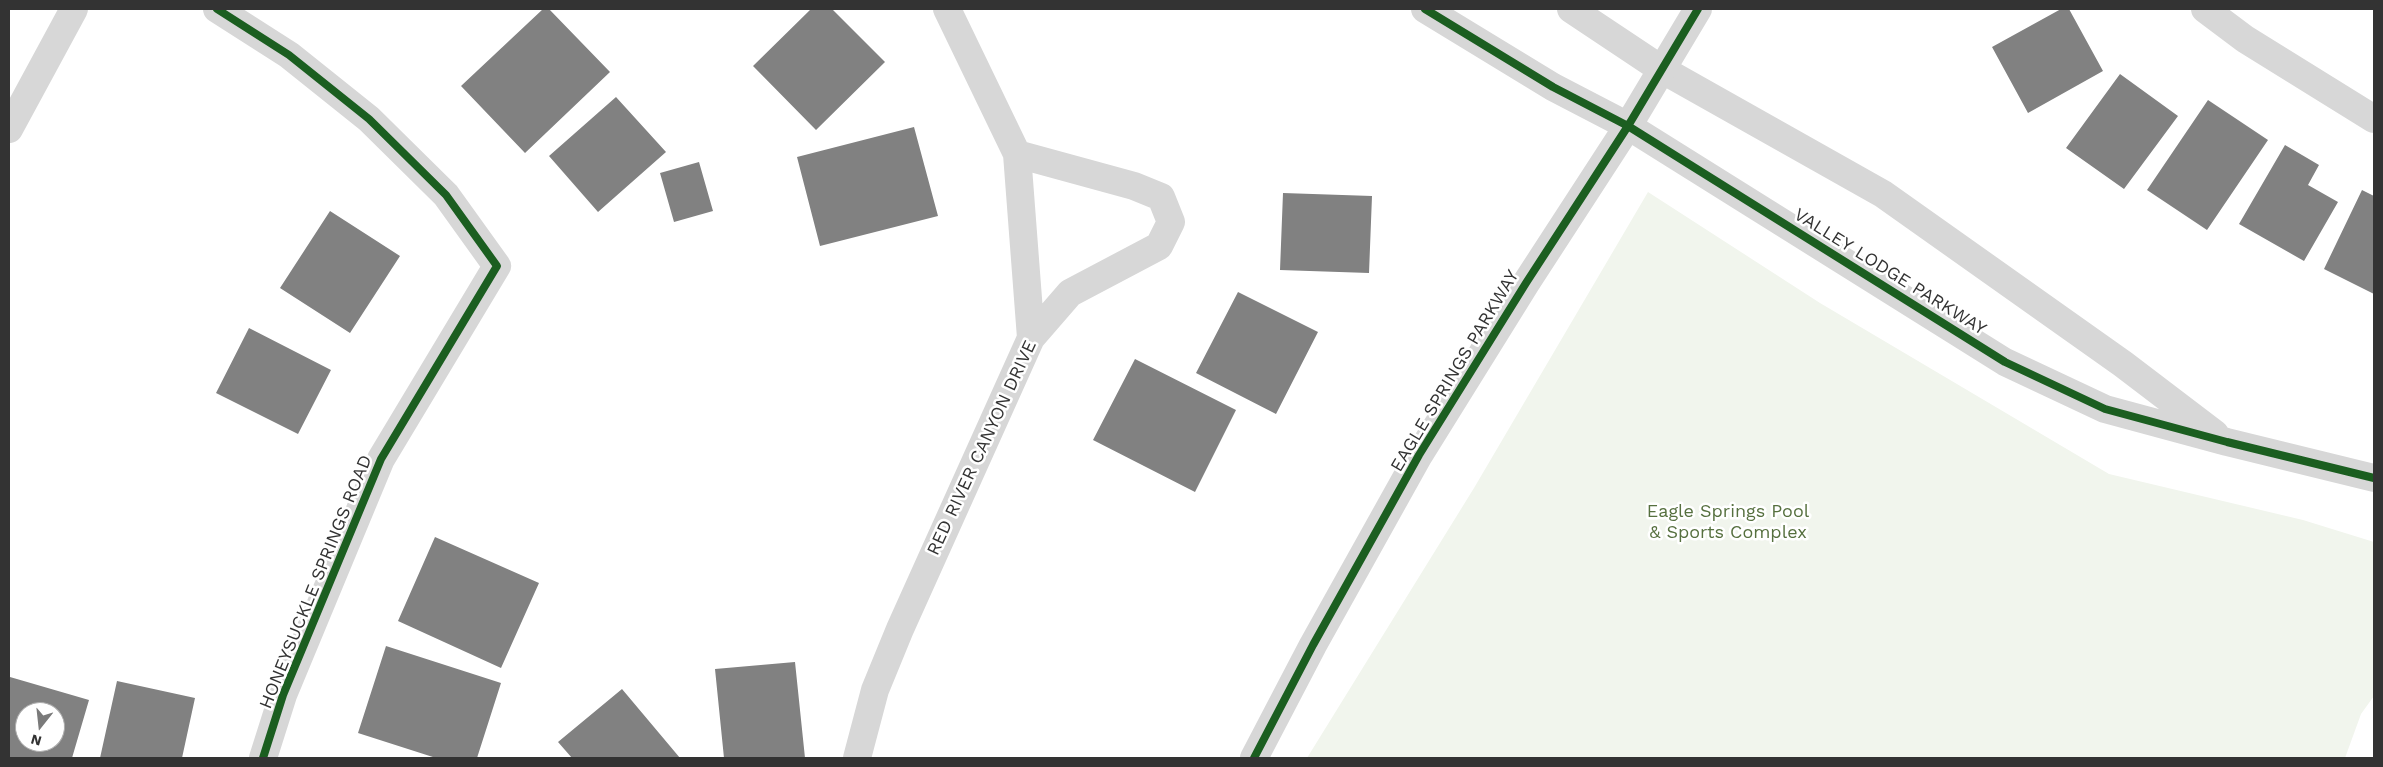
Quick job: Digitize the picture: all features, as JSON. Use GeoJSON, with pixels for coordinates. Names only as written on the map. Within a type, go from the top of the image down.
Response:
{"type":"FeatureCollection","features":[{"type":"Feature","properties":{"kind":"street"},"geometry":{"type":"LineString","coordinates":[[9,129],[74,9]]}},
{"type":"Feature","properties":{"kind":"street","name":"HONEYSUCKLE SPRINGS ROAD"},"geometry":{"type":"LineString","coordinates":[[217,9],[289,55],[369,119],[446,196],[497,266],[382,459],[283,695],[263,758]]}},
{"type":"Feature","properties":{"kind":"street"},"geometry":{"type":"LineString","coordinates":[[947,9],[1017,154],[1031,338]]}},
{"type":"Feature","properties":{"kind":"street","name":"VALLEY LODGE PARKWAY"},"geometry":{"type":"LineString","coordinates":[[1426,9],[1553,87],[1628,126],[2005,362],[2105,409],[2227,442],[2374,478]]}},
{"type":"Feature","properties":{"kind":"street","name":"VALLEY LODGE PARKWAY"},"geometry":{"type":"LineString","coordinates":[[1571,9],[1661,69],[1883,194],[2123,364],[2227,442]]}},
{"type":"Feature","properties":{"kind":"street","name":"EAGLE SPRINGS PARKWAY"},"geometry":{"type":"LineString","coordinates":[[1254,758],[1313,645],[1419,456],[1526,284],[1628,126],[1698,9]]}},
{"type":"Feature","properties":{"kind":"street"},"geometry":{"type":"LineString","coordinates":[[2204,9],[2245,40],[2374,119]]}},
{"type":"Feature","properties":{"kind":"street","name":"RED RIVER CANYON DRIVE"},"geometry":{"type":"LineString","coordinates":[[857,758],[874,690],[900,628],[1031,338],[1070,293],[1160,246],[1171,222],[1161,197],[1134,186],[1017,154]]}},
{"type":"Feature","properties":{"kind":"green space","name":"Eagle Springs Pool & Sports Complex"},"geometry":{"type":"Polygon","coordinates":[[[1648,192],[1820,303],[2109,474],[2303,520],[2374,542],[2374,696],[2361,714],[2345,758],[1307,758],[1474,488],[1648,192]]]}},
{"type":"Feature","properties":{"kind":"building"},"geometry":{"type":"Polygon","coordinates":[[[543,9],[549,9],[610,72],[525,153],[461,86],[543,9]]]}},
{"type":"Feature","properties":{"kind":"building"},"geometry":{"type":"Polygon","coordinates":[[[811,9],[832,9],[885,62],[816,130],[753,66],[811,9]]]}},
{"type":"Feature","properties":{"kind":"building"},"geometry":{"type":"Polygon","coordinates":[[[2061,9],[2069,9],[2103,71],[2028,113],[1992,47],[2061,9]]]}},
{"type":"Feature","properties":{"kind":"building"},"geometry":{"type":"Polygon","coordinates":[[[2120,74],[2178,116],[2124,189],[2066,148],[2120,74]]]}},
{"type":"Feature","properties":{"kind":"building"},"geometry":{"type":"Polygon","coordinates":[[[616,97],[666,152],[598,212],[549,156],[616,97]]]}},
{"type":"Feature","properties":{"kind":"building"},"geometry":{"type":"Polygon","coordinates":[[[2208,100],[2268,140],[2207,230],[2147,190],[2208,100]]]}},
{"type":"Feature","properties":{"kind":"building"},"geometry":{"type":"Polygon","coordinates":[[[914,127],[938,216],[820,246],[797,157],[914,127]]]}},
{"type":"Feature","properties":{"kind":"building"},"geometry":{"type":"Polygon","coordinates":[[[2285,145],[2319,165],[2308,185],[2338,202],[2304,261],[2239,224],[2285,145]]]}},
{"type":"Feature","properties":{"kind":"building"},"geometry":{"type":"Polygon","coordinates":[[[699,162],[713,211],[674,222],[660,173],[699,162]]]}},
{"type":"Feature","properties":{"kind":"building"},"geometry":{"type":"Polygon","coordinates":[[[2362,190],[2374,196],[2374,294],[2324,269],[2362,190]]]}},
{"type":"Feature","properties":{"kind":"building"},"geometry":{"type":"Polygon","coordinates":[[[1283,193],[1372,196],[1369,273],[1280,270],[1283,193]]]}},
{"type":"Feature","properties":{"kind":"building"},"geometry":{"type":"Polygon","coordinates":[[[330,211],[400,256],[350,333],[280,288],[330,211]]]}},
{"type":"Feature","properties":{"kind":"building"},"geometry":{"type":"Polygon","coordinates":[[[1238,292],[1318,332],[1276,414],[1196,373],[1238,292]]]}},
{"type":"Feature","properties":{"kind":"building"},"geometry":{"type":"Polygon","coordinates":[[[249,328],[331,370],[298,434],[216,393],[249,328]]]}},
{"type":"Feature","properties":{"kind":"building"},"geometry":{"type":"Polygon","coordinates":[[[1135,359],[1236,410],[1195,492],[1093,440],[1135,359]]]}},
{"type":"Feature","properties":{"kind":"building"},"geometry":{"type":"Polygon","coordinates":[[[435,537],[539,583],[501,668],[398,621],[435,537]]]}},
{"type":"Feature","properties":{"kind":"building"},"geometry":{"type":"Polygon","coordinates":[[[386,646],[501,683],[477,758],[436,758],[358,733],[386,646]]]}},
{"type":"Feature","properties":{"kind":"building"},"geometry":{"type":"Polygon","coordinates":[[[795,662],[805,758],[724,758],[715,669],[795,662]]]}},
{"type":"Feature","properties":{"kind":"building"},"geometry":{"type":"Polygon","coordinates":[[[10,677],[89,700],[72,758],[9,758],[10,677]]]}},
{"type":"Feature","properties":{"kind":"building"},"geometry":{"type":"Polygon","coordinates":[[[117,681],[195,698],[182,758],[100,758],[117,681]]]}},
{"type":"Feature","properties":{"kind":"building"},"geometry":{"type":"Polygon","coordinates":[[[622,689],[680,758],[572,758],[558,742],[622,689]]]}},
{"type":"Feature","properties":{"kind":"cycle path"},"geometry":{"type":"LineString","coordinates":[[217,9],[289,55],[369,119],[446,195],[497,266],[381,459],[283,695],[263,758]]}},
{"type":"Feature","properties":{"kind":"cycle path"},"geometry":{"type":"LineString","coordinates":[[1425,9],[1553,87],[1628,126],[2005,362],[2105,409],[2227,442],[2374,478]]}},
{"type":"Feature","properties":{"kind":"cycle path"},"geometry":{"type":"LineString","coordinates":[[1254,758],[1313,645],[1419,455],[1526,283],[1628,126],[1698,9]]}}]}
